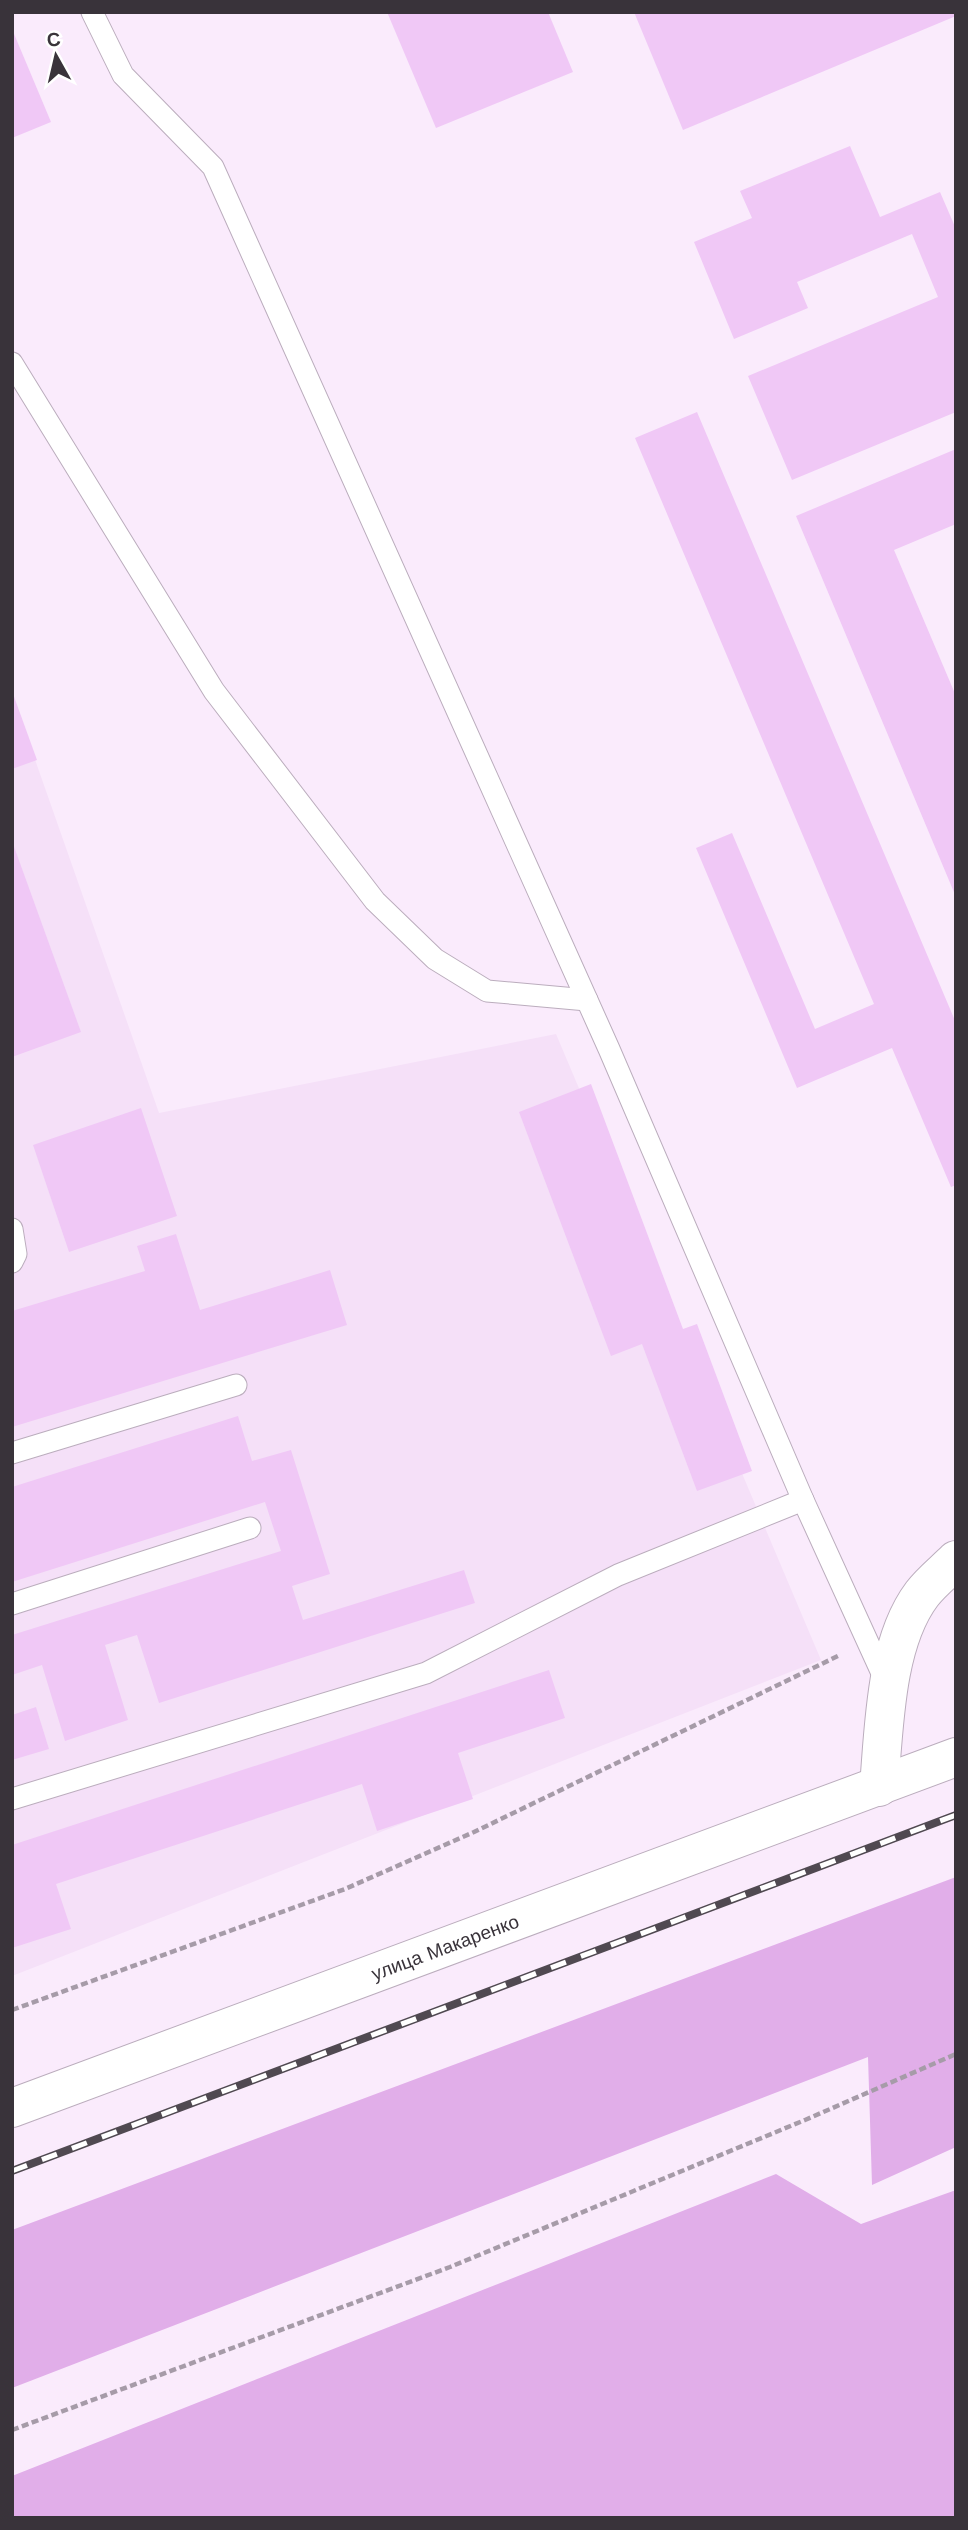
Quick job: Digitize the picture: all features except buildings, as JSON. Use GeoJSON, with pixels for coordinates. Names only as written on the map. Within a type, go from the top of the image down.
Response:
{"type":"FeatureCollection","features":[{"type":"Feature","properties":{"kind":"main road"},"geometry":{"type":"LineString","coordinates":[[879,1787],[889,1687],[903,1632],[921,1595],[956,1560]]}},
{"type":"Feature","properties":{"kind":"main road","name":"улица Макаренко"},"geometry":{"type":"LineString","coordinates":[[12,2108],[956,1757]]}},
{"type":"Feature","properties":{"kind":"lane"},"geometry":{"type":"LineString","coordinates":[[92,12],[123,75],[213,167],[587,1000],[803,1500],[889,1687]]}},
{"type":"Feature","properties":{"kind":"lane"},"geometry":{"type":"LineString","coordinates":[[12,363],[214,691],[375,901],[435,959],[486,991],[587,1000]]}},
{"type":"Feature","properties":{"kind":"lane"},"geometry":{"type":"LineString","coordinates":[[12,1229],[16,1254],[12,1262]]}},
{"type":"Feature","properties":{"kind":"lane"},"geometry":{"type":"LineString","coordinates":[[12,1453],[236,1385]]}},
{"type":"Feature","properties":{"kind":"lane"},"geometry":{"type":"LineString","coordinates":[[12,1799],[426,1673],[618,1576],[803,1500]]}},
{"type":"Feature","properties":{"kind":"lane"},"geometry":{"type":"LineString","coordinates":[[12,1604],[250,1528]]}},
{"type":"Feature","properties":{"kind":"path"},"geometry":{"type":"LineString","coordinates":[[12,2010],[345,1889],[474,1832],[866,1642]]}},
{"type":"Feature","properties":{"kind":"path"},"geometry":{"type":"LineString","coordinates":[[12,2430],[450,2267],[805,2120],[956,2054]]}},
{"type":"Feature","properties":{"kind":"shaded area"},"geometry":{"type":"Polygon","coordinates":[[[12,694],[159,1113],[556,1034],[821,1660],[12,1976],[12,694]]]}},
{"type":"Feature","properties":{"kind":"shaded area"},"geometry":{"type":"Polygon","coordinates":[[[956,1877],[956,2147],[872,2185],[868,2057],[12,2388],[12,2230],[956,1877]]]}},
{"type":"Feature","properties":{"kind":"shaded area"},"geometry":{"type":"Polygon","coordinates":[[[776,2174],[861,2224],[956,2190],[956,2518],[12,2518],[12,2476],[776,2174]]]}},
{"type":"Feature","properties":{"kind":"railway"},"geometry":{"type":"LineString","coordinates":[[12,2171],[956,1815]]}}]}
